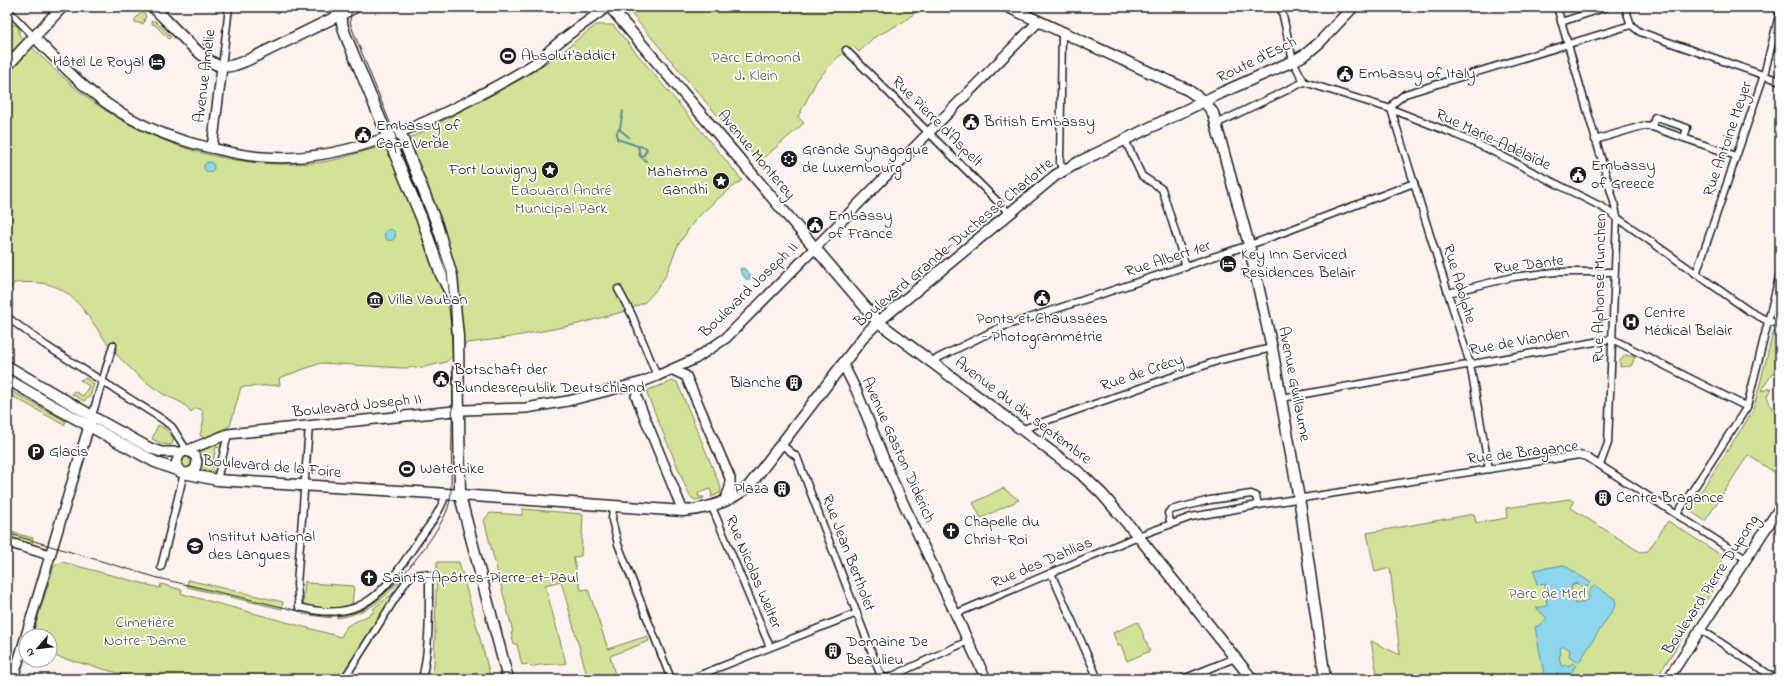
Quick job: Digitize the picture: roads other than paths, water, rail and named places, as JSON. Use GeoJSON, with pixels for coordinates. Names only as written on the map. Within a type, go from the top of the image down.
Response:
{"type":"FeatureCollection","features":[{"type":"Feature","properties":{"kind":"main road"},"geometry":{"type":"LineString","coordinates":[[7,66],[62,7]]}},
{"type":"Feature","properties":{"kind":"main road"},"geometry":{"type":"LineString","coordinates":[[153,7],[206,58],[222,67],[248,60],[354,9]]}},
{"type":"Feature","properties":{"kind":"main road"},"geometry":{"type":"LineString","coordinates":[[34,37],[85,87],[110,106],[163,134],[212,148],[262,157],[300,157],[331,153],[365,145],[388,137],[450,110],[520,73],[609,7]]}},
{"type":"Feature","properties":{"kind":"main road","name":"Avenue Monterey"},"geometry":{"type":"LineString","coordinates":[[609,7],[878,322]]}},
{"type":"Feature","properties":{"kind":"main road"},"geometry":{"type":"LineString","coordinates":[[1008,7],[1188,90],[1205,102]]}},
{"type":"Feature","properties":{"kind":"main road","name":"Route d'Esch"},"geometry":{"type":"LineString","coordinates":[[1205,102],[1306,54],[1319,43],[1353,7]]}},
{"type":"Feature","properties":{"kind":"main road"},"geometry":{"type":"LineString","coordinates":[[340,16],[345,34],[423,222],[441,275],[456,305]]}},
{"type":"Feature","properties":{"kind":"main road","name":"Boulevard Joseph II"},"geometry":{"type":"LineString","coordinates":[[92,416],[150,448],[161,452],[185,451],[228,434],[459,411],[533,407],[583,398],[642,382],[673,370],[695,359],[726,338],[1039,21]]}},
{"type":"Feature","properties":{"kind":"main road","name":"Avenue Amélie"},"geometry":{"type":"LineString","coordinates":[[212,148],[222,67]]}},
{"type":"Feature","properties":{"kind":"main road","name":"Avenue Guillaume"},"geometry":{"type":"LineString","coordinates":[[1205,102],[1213,113],[1249,245],[1272,348],[1299,499],[1325,679]]}},
{"type":"Feature","properties":{"kind":"main road","name":"Boulevard Grande-Duchesse Charlotte"},"geometry":{"type":"LineString","coordinates":[[460,496],[684,511],[712,507],[724,502],[749,486],[865,335],[878,322],[1064,169],[1205,102]]}},
{"type":"Feature","properties":{"kind":"main road"},"geometry":{"type":"LineString","coordinates":[[400,132],[444,247],[452,276],[458,336],[460,496],[508,679]]}},
{"type":"Feature","properties":{"kind":"main road","name":"Avenue du dix septembre"},"geometry":{"type":"LineString","coordinates":[[878,322],[1080,473],[1102,494],[1138,536],[1252,679]]}},
{"type":"Feature","properties":{"kind":"main road","name":"Avenue Gaston Diderich"},"geometry":{"type":"LineString","coordinates":[[843,364],[857,392],[892,479],[986,679]]}},
{"type":"Feature","properties":{"kind":"main road"},"geometry":{"type":"LineString","coordinates":[[7,366],[92,416],[13,679]]}},
{"type":"Feature","properties":{"kind":"main road"},"geometry":{"type":"LineString","coordinates":[[673,370],[686,376],[730,478],[730,488],[724,502]]}},
{"type":"Feature","properties":{"kind":"main road"},"geometry":{"type":"LineString","coordinates":[[7,373],[61,398]]}},
{"type":"Feature","properties":{"kind":"main road","name":"Boulevard de la Foire"},"geometry":{"type":"LineString","coordinates":[[7,379],[155,462],[184,473],[217,480],[433,493],[460,496]]}},
{"type":"Feature","properties":{"kind":"main road"},"geometry":{"type":"LineString","coordinates":[[642,382],[637,389],[636,396],[684,511]]}},
{"type":"Feature","properties":{"kind":"main road","name":"Boulevard de la Foire"},"geometry":{"type":"LineString","coordinates":[[7,385],[53,406]]}},
{"type":"Feature","properties":{"kind":"main road"},"geometry":{"type":"LineString","coordinates":[[185,451],[195,455],[197,460],[195,469],[184,473],[176,464],[179,455],[185,451]]}},
{"type":"Feature","properties":{"kind":"main road","name":"Boulevard Pierre Dupong"},"geometry":{"type":"LineString","coordinates":[[1668,679],[1780,507]]}},
{"type":"Feature","properties":{"kind":"main road"},"geometry":{"type":"LineString","coordinates":[[7,542],[50,555]]}},
{"type":"Feature","properties":{"kind":"street","name":"Avenue Amélie"},"geometry":{"type":"LineString","coordinates":[[222,67],[229,7]]}},
{"type":"Feature","properties":{"kind":"street"},"geometry":{"type":"LineString","coordinates":[[1216,124],[1304,82],[1298,74],[1293,61],[1281,7]]}},
{"type":"Feature","properties":{"kind":"street","name":"Rue Alphonse Munchen"},"geometry":{"type":"LineString","coordinates":[[1557,7],[1616,217],[1608,442],[1600,465]]}},
{"type":"Feature","properties":{"kind":"street"},"geometry":{"type":"LineString","coordinates":[[1561,22],[1607,7]]}},
{"type":"Feature","properties":{"kind":"street"},"geometry":{"type":"LineString","coordinates":[[1625,7],[1631,25],[1640,32],[1780,81]]}},
{"type":"Feature","properties":{"kind":"street"},"geometry":{"type":"LineString","coordinates":[[7,9],[34,37]]}},
{"type":"Feature","properties":{"kind":"street","name":"Rue Antoine Meyer"},"geometry":{"type":"LineString","coordinates":[[1696,274],[1764,75],[1780,11]]}},
{"type":"Feature","properties":{"kind":"street"},"geometry":{"type":"LineString","coordinates":[[1391,109],[1399,98],[1405,94],[1631,25]]}},
{"type":"Feature","properties":{"kind":"street"},"geometry":{"type":"LineString","coordinates":[[1062,32],[1060,163],[1064,169]]}},
{"type":"Feature","properties":{"kind":"street","name":"Rue Pierre d'Aspelt"},"geometry":{"type":"LineString","coordinates":[[846,50],[1010,214]]}},
{"type":"Feature","properties":{"kind":"street","name":"Rue Marie-Adélaïde"},"geometry":{"type":"LineString","coordinates":[[1304,82],[1391,109],[1488,149],[1602,207],[1749,311],[1768,322],[1780,324]]}},
{"type":"Feature","properties":{"kind":"street","name":"Rue Adolphe"},"geometry":{"type":"LineString","coordinates":[[1391,109],[1470,364],[1489,469]]}},
{"type":"Feature","properties":{"kind":"street"},"geometry":{"type":"LineString","coordinates":[[1652,127],[1655,117],[1687,128],[1684,138]]}},
{"type":"Feature","properties":{"kind":"street"},"geometry":{"type":"LineString","coordinates":[[1595,140],[1642,126],[1652,127],[1736,156]]}},
{"type":"Feature","properties":{"kind":"street"},"geometry":{"type":"LineString","coordinates":[[1125,140],[1142,176],[1162,189],[1186,267]]}},
{"type":"Feature","properties":{"kind":"street","name":"Rue Albert 1er"},"geometry":{"type":"LineString","coordinates":[[932,361],[999,328],[1249,245],[1414,183]]}},
{"type":"Feature","properties":{"kind":"street","name":"Rue Dante"},"geometry":{"type":"LineString","coordinates":[[1448,293],[1513,277],[1555,272],[1614,272]]}},
{"type":"Feature","properties":{"kind":"street"},"geometry":{"type":"LineString","coordinates":[[1677,514],[1747,407],[1780,272]]}},
{"type":"Feature","properties":{"kind":"street"},"geometry":{"type":"LineString","coordinates":[[618,289],[632,315],[657,376]]}},
{"type":"Feature","properties":{"kind":"street"},"geometry":{"type":"LineString","coordinates":[[7,317],[45,345],[172,427],[185,451]]}},
{"type":"Feature","properties":{"kind":"street"},"geometry":{"type":"LineString","coordinates":[[1612,339],[1747,407]]}},
{"type":"Feature","properties":{"kind":"street","name":"Rue de Vianden"},"geometry":{"type":"LineString","coordinates":[[1282,398],[1612,339]]}},
{"type":"Feature","properties":{"kind":"street"},"geometry":{"type":"LineString","coordinates":[[92,416],[113,345]]}},
{"type":"Feature","properties":{"kind":"street","name":"Rue de Crécy"},"geometry":{"type":"LineString","coordinates":[[1023,429],[1206,365],[1272,348]]}},
{"type":"Feature","properties":{"kind":"street"},"geometry":{"type":"LineString","coordinates":[[309,426],[297,584],[299,607],[323,612],[338,612],[361,606],[373,598],[384,588],[404,562],[438,513],[446,494]]}},
{"type":"Feature","properties":{"kind":"street"},"geometry":{"type":"LineString","coordinates":[[217,480],[228,434]]}},
{"type":"Feature","properties":{"kind":"street","name":"Rue Jean Bertholet"},"geometry":{"type":"LineString","coordinates":[[781,444],[797,457],[877,668],[883,677],[888,678],[900,673],[968,641]]}},
{"type":"Feature","properties":{"kind":"street","name":"Rue de Bragance"},"geometry":{"type":"LineString","coordinates":[[1258,505],[1579,455],[1587,457],[1600,465],[1746,559]]}},
{"type":"Feature","properties":{"kind":"street"},"geometry":{"type":"LineString","coordinates":[[160,567],[184,473]]}},
{"type":"Feature","properties":{"kind":"street"},"geometry":{"type":"LineString","coordinates":[[1171,524],[1168,514],[1171,510],[1204,502],[1252,494],[1256,496],[1258,505]]}},
{"type":"Feature","properties":{"kind":"street","name":"Rue des Dahlias"},"geometry":{"type":"LineString","coordinates":[[955,614],[1138,536],[1171,524],[1214,512],[1258,505]]}},
{"type":"Feature","properties":{"kind":"street"},"geometry":{"type":"LineString","coordinates":[[613,506],[612,520],[618,544],[672,679]]}},
{"type":"Feature","properties":{"kind":"street","name":"Rue Nicolas Welter"},"geometry":{"type":"LineString","coordinates":[[712,507],[770,647]]}},
{"type":"Feature","properties":{"kind":"street"},"geometry":{"type":"LineString","coordinates":[[1051,573],[1098,679]]}},
{"type":"Feature","properties":{"kind":"street"},"geometry":{"type":"LineString","coordinates":[[344,679],[407,580],[416,575],[429,575],[426,658],[422,679]]}},
{"type":"Feature","properties":{"kind":"street"},"geometry":{"type":"LineString","coordinates":[[690,679],[856,613]]}},
{"type":"Feature","properties":{"kind":"street"},"geometry":{"type":"LineString","coordinates":[[1700,629],[1776,679]]}},
{"type":"Feature","properties":{"kind":"street"},"geometry":{"type":"LineString","coordinates":[[1183,679],[1235,658]]}},
{"type":"Feature","properties":{"kind":"water"},"geometry":{"type":"Polygon","coordinates":[[[207,162],[211,162],[213,163],[213,171],[207,172],[204,169],[204,165],[207,162]]]}},
{"type":"Feature","properties":{"kind":"water"},"geometry":{"type":"Polygon","coordinates":[[[390,229],[394,231],[396,235],[394,239],[390,241],[386,239],[384,235],[386,231],[390,229]]]}},
{"type":"Feature","properties":{"kind":"water"},"geometry":{"type":"Polygon","coordinates":[[[740,269],[745,269],[750,275],[750,279],[746,279],[741,273],[740,269]]]}},
{"type":"Feature","properties":{"kind":"water"},"geometry":{"type":"Polygon","coordinates":[[[1564,565],[1591,583],[1588,586],[1583,587],[1577,583],[1571,585],[1572,590],[1569,591],[1570,600],[1574,599],[1575,604],[1585,602],[1589,597],[1588,593],[1594,585],[1615,599],[1616,605],[1579,662],[1569,656],[1570,650],[1564,646],[1560,648],[1561,655],[1559,656],[1561,666],[1570,665],[1572,663],[1576,665],[1567,679],[1545,679],[1535,627],[1542,624],[1547,618],[1536,608],[1547,606],[1545,584],[1537,585],[1534,570],[1564,565]]]}},
{"type":"Feature","properties":{"kind":"waterway"},"geometry":{"type":"LineString","coordinates":[[623,111],[620,128],[617,132],[617,139],[638,146],[640,156],[646,161]]}},
{"type":"Feature","properties":{"kind":"waterway"},"geometry":{"type":"LineString","coordinates":[[619,129],[629,137]]}},
{"type":"Feature","properties":{"kind":"waterway"},"geometry":{"type":"LineString","coordinates":[[638,146],[645,147],[647,149],[644,155],[640,156]]}},
{"type":"Feature","properties":{"kind":"tram line"},"geometry":{"type":"LineString","coordinates":[[7,533],[158,578],[312,614],[332,616],[345,615],[363,609],[385,593],[409,567],[439,526],[450,502],[451,492],[453,372],[451,307],[447,272],[431,224],[353,31],[350,21],[352,7]]}},
{"type":"Feature","properties":{"kind":"place","name":"Absolut'addict"},"geometry":{"type":"Point","coordinates":[508,56]}},
{"type":"Feature","properties":{"kind":"place","name":"Hôtel Le Royal"},"geometry":{"type":"Point","coordinates":[157,62]}},
{"type":"Feature","properties":{"kind":"place","name":"Embassy of Italy"},"geometry":{"type":"Point","coordinates":[1345,74]}},
{"type":"Feature","properties":{"kind":"place","name":"British Embassy"},"geometry":{"type":"Point","coordinates":[971,122]}},
{"type":"Feature","properties":{"kind":"place","name":"Embassy of Cape Verde"},"geometry":{"type":"Point","coordinates":[363,135]}},
{"type":"Feature","properties":{"kind":"place","name":"Grande Synagogue de Luxembourg"},"geometry":{"type":"Point","coordinates":[789,159]}},
{"type":"Feature","properties":{"kind":"place","name":"Fort Louvigny"},"geometry":{"type":"Point","coordinates":[550,170]}},
{"type":"Feature","properties":{"kind":"place","name":"Embassy of Greece"},"geometry":{"type":"Point","coordinates":[1578,175]}},
{"type":"Feature","properties":{"kind":"place","name":"Mahatma Gandhi"},"geometry":{"type":"Point","coordinates":[721,181]}},
{"type":"Feature","properties":{"kind":"place","name":"Embassy of France"},"geometry":{"type":"Point","coordinates":[815,225]}},
{"type":"Feature","properties":{"kind":"place","name":"Key Inn Serviced Residences Belair"},"geometry":{"type":"Point","coordinates":[1228,264]}},
{"type":"Feature","properties":{"kind":"place","name":"Ponts et Chaussées - Photogrammétrie"},"geometry":{"type":"Point","coordinates":[1042,298]}},
{"type":"Feature","properties":{"kind":"place","name":"Villa Vauban"},"geometry":{"type":"Point","coordinates":[375,300]}},
{"type":"Feature","properties":{"kind":"place","name":"Centre Médical Belair"},"geometry":{"type":"Point","coordinates":[1631,322]}},
{"type":"Feature","properties":{"kind":"place","name":"Botschaft der Bundesrepublik Deutschland"},"geometry":{"type":"Point","coordinates":[441,379]}},
{"type":"Feature","properties":{"kind":"place","name":"Blanche"},"geometry":{"type":"Point","coordinates":[794,383]}},
{"type":"Feature","properties":{"kind":"place","name":"Glacis"},"geometry":{"type":"Point","coordinates":[36,452]}},
{"type":"Feature","properties":{"kind":"place","name":"Waterbike"},"geometry":{"type":"Point","coordinates":[407,469]}},
{"type":"Feature","properties":{"kind":"place","name":"Plaza"},"geometry":{"type":"Point","coordinates":[782,489]}},
{"type":"Feature","properties":{"kind":"place","name":"Centre Bragance"},"geometry":{"type":"Point","coordinates":[1603,498]}},
{"type":"Feature","properties":{"kind":"place","name":"Chapelle du Christ-Roi"},"geometry":{"type":"Point","coordinates":[951,531]}},
{"type":"Feature","properties":{"kind":"place","name":"Institut National des Langues"},"geometry":{"type":"Point","coordinates":[195,546]}},
{"type":"Feature","properties":{"kind":"place","name":"Saints-Apôtres-Pierre-et-Paul"},"geometry":{"type":"Point","coordinates":[369,578]}},
{"type":"Feature","properties":{"kind":"place","name":"Domaine De Beaulieu"},"geometry":{"type":"Point","coordinates":[833,651]}},
{"type":"Feature","properties":{"kind":"park label","name":"Parc Edmond J. Klein"},"geometry":{"type":"Point","coordinates":[756,67]}},
{"type":"Feature","properties":{"kind":"park label","name":"Edouard André Municipal Park"},"geometry":{"type":"Point","coordinates":[561,200]}},
{"type":"Feature","properties":{"kind":"park label","name":"Parc de Merl"},"geometry":{"type":"Point","coordinates":[1547,594]}},
{"type":"Feature","properties":{"kind":"park label","name":"Cimetière Notre-Dame"},"geometry":{"type":"Point","coordinates":[145,632]}}]}
